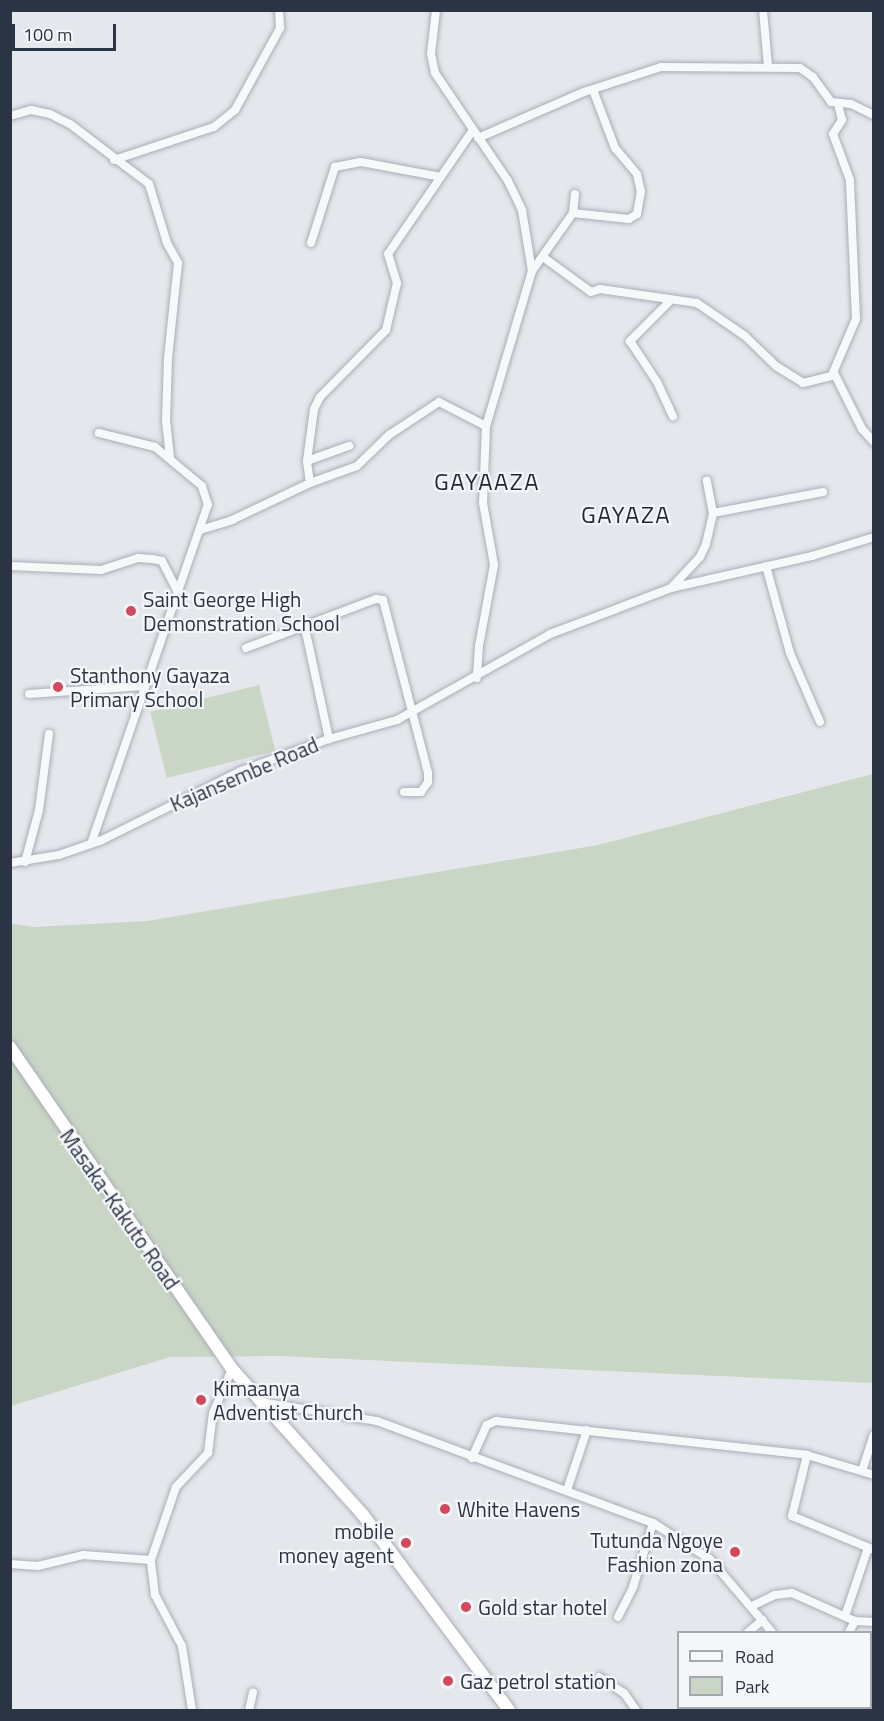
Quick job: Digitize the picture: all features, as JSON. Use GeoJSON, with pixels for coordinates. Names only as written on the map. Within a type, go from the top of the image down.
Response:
{"type":"FeatureCollection","features":[{"type":"Feature","properties":{"kind":"highway","name":"Masaka-Kakuto Road"},"geometry":{"type":"LineString","coordinates":[[10,1047],[232,1369],[267,1403],[363,1515],[505,1709]]}},
{"type":"Feature","properties":{"kind":"street"},"geometry":{"type":"LineString","coordinates":[[113,160],[214,127],[230,115],[245,96],[280,28],[279,10]]}},
{"type":"Feature","properties":{"kind":"street"},"geometry":{"type":"LineString","coordinates":[[436,10],[431,54],[435,73],[522,210],[532,271]]}},
{"type":"Feature","properties":{"kind":"street"},"geometry":{"type":"LineString","coordinates":[[763,10],[768,66]]}},
{"type":"Feature","properties":{"kind":"street"},"geometry":{"type":"LineString","coordinates":[[310,483],[307,461],[314,409],[320,397],[387,330],[397,282],[388,254],[441,177],[475,134],[661,67],[768,66],[805,71],[831,102],[851,104],[873,115]]}},
{"type":"Feature","properties":{"kind":"street"},"geometry":{"type":"LineString","coordinates":[[573,213],[628,219],[638,210],[641,192],[637,174],[612,142],[593,90]]}},
{"type":"Feature","properties":{"kind":"street"},"geometry":{"type":"LineString","coordinates":[[832,375],[856,319],[850,180],[832,134],[842,120],[838,104]]}},
{"type":"Feature","properties":{"kind":"street"},"geometry":{"type":"LineString","coordinates":[[10,116],[31,110],[50,114],[70,124],[113,160],[146,178],[167,243],[178,263],[168,358],[166,420],[170,457]]}},
{"type":"Feature","properties":{"kind":"street"},"geometry":{"type":"LineString","coordinates":[[311,243],[335,167],[361,162],[441,177]]}},
{"type":"Feature","properties":{"kind":"street"},"geometry":{"type":"LineString","coordinates":[[477,678],[478,646],[494,565],[483,503],[486,426],[532,271],[573,213],[575,194]]}},
{"type":"Feature","properties":{"kind":"street"},"geometry":{"type":"LineString","coordinates":[[543,257],[591,292],[600,289],[670,301],[697,303],[745,336],[776,366],[803,383],[832,375],[840,378],[862,429],[873,442]]}},
{"type":"Feature","properties":{"kind":"street"},"geometry":{"type":"LineString","coordinates":[[670,301],[630,340],[657,382],[673,417]]}},
{"type":"Feature","properties":{"kind":"street"},"geometry":{"type":"LineString","coordinates":[[200,530],[232,520],[310,483],[357,466],[389,435],[439,402],[486,426]]}},
{"type":"Feature","properties":{"kind":"street"},"geometry":{"type":"LineString","coordinates":[[91,844],[144,686],[179,595],[208,505],[207,494],[170,457],[141,441],[99,434]]}},
{"type":"Feature","properties":{"kind":"street"},"geometry":{"type":"LineString","coordinates":[[307,461],[348,446]]}},
{"type":"Feature","properties":{"kind":"street"},"geometry":{"type":"LineString","coordinates":[[671,588],[700,557],[713,513],[707,481]]}},
{"type":"Feature","properties":{"kind":"street"},"geometry":{"type":"LineString","coordinates":[[713,513],[823,492]]}},
{"type":"Feature","properties":{"kind":"street","name":"Kajansembe Road"},"geometry":{"type":"LineString","coordinates":[[10,864],[91,844],[209,784],[329,739],[397,720],[477,678],[550,634],[671,588],[873,537]]}},
{"type":"Feature","properties":{"kind":"street"},"geometry":{"type":"LineString","coordinates":[[10,566],[100,570],[138,558],[152,559],[162,561],[179,595]]}},
{"type":"Feature","properties":{"kind":"street"},"geometry":{"type":"LineString","coordinates":[[765,566],[790,653],[820,722]]}},
{"type":"Feature","properties":{"kind":"street"},"geometry":{"type":"LineString","coordinates":[[246,648],[305,628],[376,598],[383,600],[413,712],[422,737],[428,782],[421,792],[404,792]]}},
{"type":"Feature","properties":{"kind":"street"},"geometry":{"type":"LineString","coordinates":[[305,628],[329,739]]}},
{"type":"Feature","properties":{"kind":"street"},"geometry":{"type":"LineString","coordinates":[[29,694],[144,686]]}},
{"type":"Feature","properties":{"kind":"street"},"geometry":{"type":"LineString","coordinates":[[25,862],[39,810],[49,734]]}},
{"type":"Feature","properties":{"kind":"street"},"geometry":{"type":"LineString","coordinates":[[192,1710],[182,1646],[155,1595],[151,1560],[176,1486],[208,1453],[213,1413],[232,1369]]}},
{"type":"Feature","properties":{"kind":"street"},"geometry":{"type":"LineString","coordinates":[[267,1403],[377,1421],[653,1523],[696,1547],[752,1606],[771,1631]]}},
{"type":"Feature","properties":{"kind":"street"},"geometry":{"type":"LineString","coordinates":[[472,1458],[485,1429],[496,1421],[807,1455],[873,1476]]}},
{"type":"Feature","properties":{"kind":"street"},"geometry":{"type":"LineString","coordinates":[[567,1490],[587,1430]]}},
{"type":"Feature","properties":{"kind":"street"},"geometry":{"type":"LineString","coordinates":[[862,1471],[873,1436]]}},
{"type":"Feature","properties":{"kind":"street"},"geometry":{"type":"LineString","coordinates":[[807,1455],[792,1516],[871,1552],[845,1616]]}},
{"type":"Feature","properties":{"kind":"street"},"geometry":{"type":"LineString","coordinates":[[618,1617],[633,1587],[653,1523]]}},
{"type":"Feature","properties":{"kind":"street"},"geometry":{"type":"LineString","coordinates":[[10,1564],[38,1566],[83,1555],[151,1560]]}},
{"type":"Feature","properties":{"kind":"street"},"geometry":{"type":"LineString","coordinates":[[752,1606],[775,1595],[792,1593],[855,1621],[873,1622]]}},
{"type":"Feature","properties":{"kind":"street"},"geometry":{"type":"LineString","coordinates":[[749,1631],[763,1620]]}},
{"type":"Feature","properties":{"kind":"street"},"geometry":{"type":"LineString","coordinates":[[850,1631],[855,1621]]}},
{"type":"Feature","properties":{"kind":"street"},"geometry":{"type":"LineString","coordinates":[[599,1677],[624,1693],[636,1710]]}},
{"type":"Feature","properties":{"kind":"street"},"geometry":{"type":"LineString","coordinates":[[249,1710],[253,1692]]}},
{"type":"Feature","properties":{"kind":"green space"},"geometry":{"type":"Polygon","coordinates":[[[259,685],[275,751],[167,778],[150,712],[259,685]]]}},
{"type":"Feature","properties":{"kind":"green space"},"geometry":{"type":"Polygon","coordinates":[[[873,774],[873,1383],[280,1356],[170,1357],[11,1406],[10,923],[33,927],[147,921],[598,845],[873,774]]]}},
{"type":"Feature","properties":{"kind":"place","name":"Saint George High Demonstration School"},"geometry":{"type":"Point","coordinates":[131,611]}},
{"type":"Feature","properties":{"kind":"place","name":"Stanthony Gayaza Primary School"},"geometry":{"type":"Point","coordinates":[58,687]}},
{"type":"Feature","properties":{"kind":"place","name":"Kimaanya Adventist Church"},"geometry":{"type":"Point","coordinates":[201,1400]}},
{"type":"Feature","properties":{"kind":"place","name":"White Havens"},"geometry":{"type":"Point","coordinates":[445,1509]}},
{"type":"Feature","properties":{"kind":"place","name":"mobile money agent"},"geometry":{"type":"Point","coordinates":[406,1543]}},
{"type":"Feature","properties":{"kind":"place","name":"Tutunda Ngoye Fashion zona"},"geometry":{"type":"Point","coordinates":[735,1552]}},
{"type":"Feature","properties":{"kind":"place","name":"Gold star hotel"},"geometry":{"type":"Point","coordinates":[466,1607]}},
{"type":"Feature","properties":{"kind":"place","name":"Gaz petrol station"},"geometry":{"type":"Point","coordinates":[448,1681]}},
{"type":"Feature","properties":{"kind":"district","name":"GAYAAZA"},"geometry":{"type":"Point","coordinates":[487,482]}},
{"type":"Feature","properties":{"kind":"district","name":"GAYAZA"},"geometry":{"type":"Point","coordinates":[626,515]}}]}
